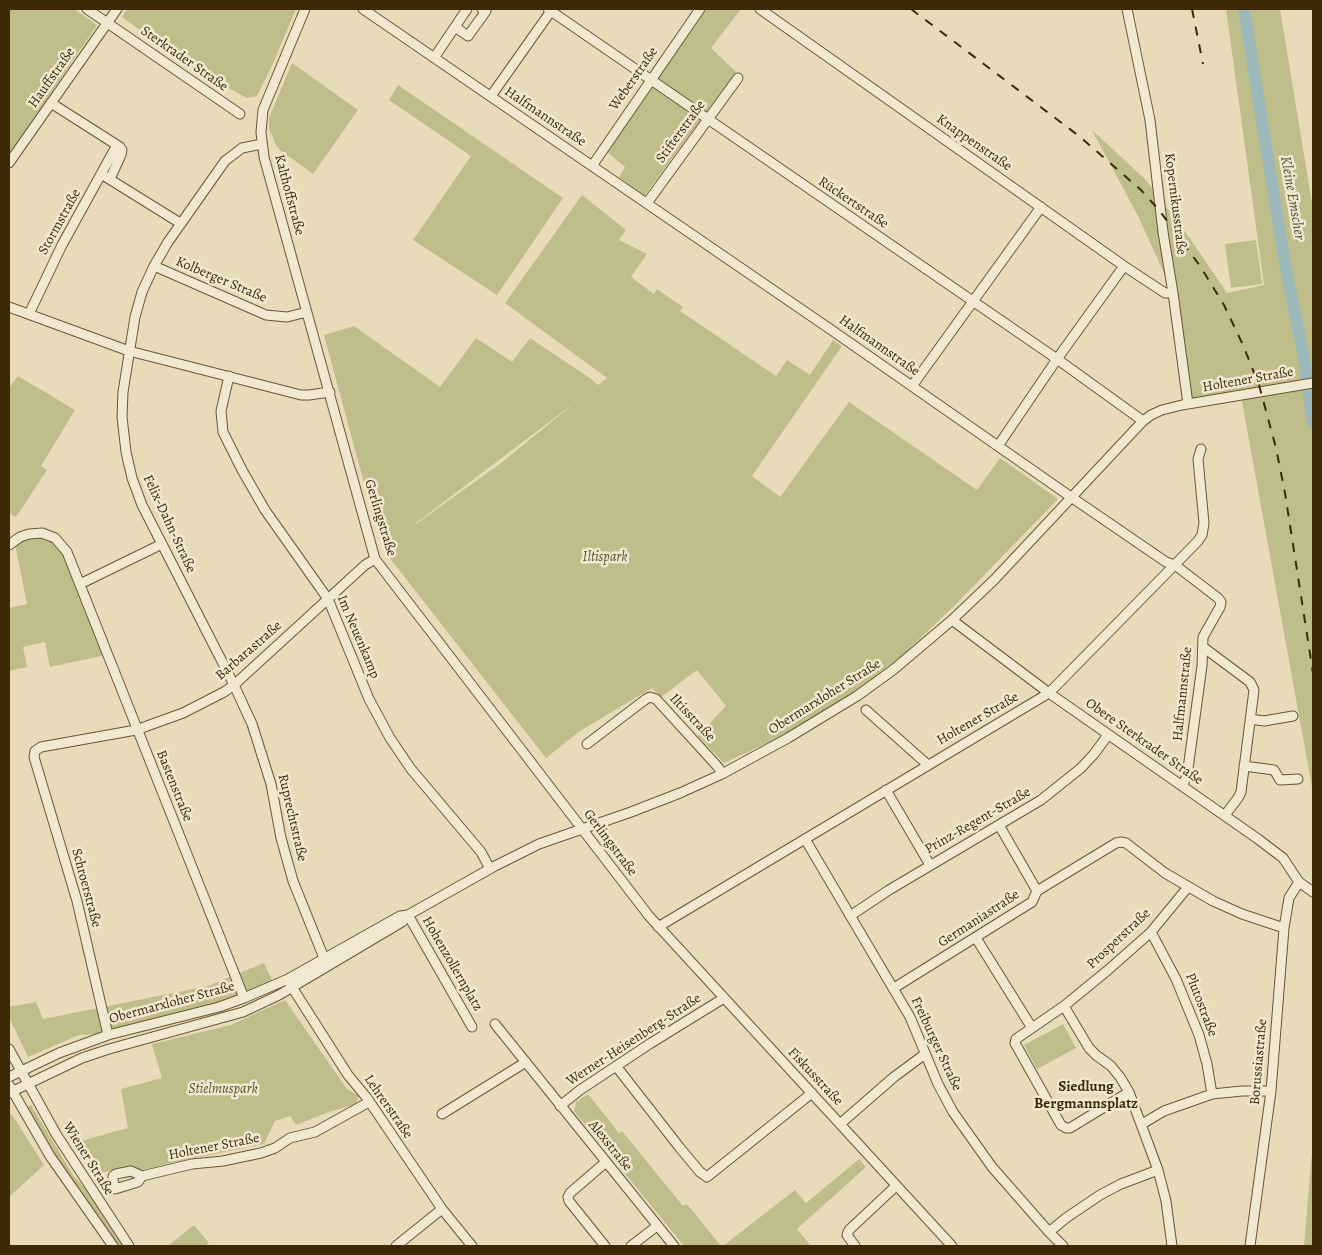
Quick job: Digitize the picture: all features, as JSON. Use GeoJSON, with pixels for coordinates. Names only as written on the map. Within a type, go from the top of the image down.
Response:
{"type":"FeatureCollection","features":[{"type":"Feature","properties":{"kind":"street","name":"Sterkrader Straße"},"geometry":{"type":"LineString","coordinates":[[87,9],[240,114]]}},
{"type":"Feature","properties":{"kind":"street","name":"Hauffstraße"},"geometry":{"type":"LineString","coordinates":[[9,163],[117,9]]}},
{"type":"Feature","properties":{"kind":"street","name":"Kalthoffstraße"},"geometry":{"type":"LineString","coordinates":[[305,9],[263,110],[261,132],[264,157],[330,392]]}},
{"type":"Feature","properties":{"kind":"street","name":"Halfmannstraße"},"geometry":{"type":"LineString","coordinates":[[362,9],[647,203],[1166,562],[1175,565],[1218,598],[1220,607],[1203,637],[1202,666],[1187,776],[1182,786]]}},
{"type":"Feature","properties":{"kind":"street"},"geometry":{"type":"LineString","coordinates":[[434,58],[468,9]]}},
{"type":"Feature","properties":{"kind":"street"},"geometry":{"type":"LineString","coordinates":[[455,27],[468,36],[486,11],[482,9]]}},
{"type":"Feature","properties":{"kind":"street","name":"Weberstraße"},"geometry":{"type":"LineString","coordinates":[[592,166],[650,79],[700,9]]}},
{"type":"Feature","properties":{"kind":"street","name":"Knappenstraße"},"geometry":{"type":"LineString","coordinates":[[760,9],[1124,266],[1165,293],[1173,293]]}},
{"type":"Feature","properties":{"kind":"street","name":"Kopernikusstraße"},"geometry":{"type":"LineString","coordinates":[[1127,9],[1150,120],[1163,232],[1188,404]]}},
{"type":"Feature","properties":{"kind":"street"},"geometry":{"type":"LineString","coordinates":[[491,96],[550,10]]}},
{"type":"Feature","properties":{"kind":"street","name":"Rückertstraße"},"geometry":{"type":"LineString","coordinates":[[550,10],[1057,359],[1142,421]]}},
{"type":"Feature","properties":{"kind":"street","name":"Stifterstraße"},"geometry":{"type":"LineString","coordinates":[[647,203],[738,78]]}},
{"type":"Feature","properties":{"kind":"street","name":"Stormstraße"},"geometry":{"type":"LineString","coordinates":[[29,314],[62,245],[106,176],[117,145],[51,103]]}},
{"type":"Feature","properties":{"kind":"street","name":"Felix-Dahn-Straße"},"geometry":{"type":"LineString","coordinates":[[234,685],[142,505],[132,478],[126,452],[122,417],[129,351],[142,292],[154,266],[180,223],[225,161],[242,148],[262,144]]}},
{"type":"Feature","properties":{"kind":"street"},"geometry":{"type":"LineString","coordinates":[[106,176],[180,223]]}},
{"type":"Feature","properties":{"kind":"street"},"geometry":{"type":"LineString","coordinates":[[912,386],[1041,207]]}},
{"type":"Feature","properties":{"kind":"street","name":"Kolberger Straße"},"geometry":{"type":"LineString","coordinates":[[154,266],[266,314],[286,317],[307,312]]}},
{"type":"Feature","properties":{"kind":"street"},"geometry":{"type":"LineString","coordinates":[[998,446],[1057,359],[1124,266]]}},
{"type":"Feature","properties":{"kind":"street"},"geometry":{"type":"LineString","coordinates":[[9,307],[129,351],[301,395],[330,392]]}},
{"type":"Feature","properties":{"kind":"street","name":"Im Neuenkamp"},"geometry":{"type":"LineString","coordinates":[[229,376],[221,411],[223,432],[242,470],[265,510],[328,599],[369,699],[390,738],[411,769],[480,852],[490,869]]}},
{"type":"Feature","properties":{"kind":"street","name":"Holtener Straße"},"geometry":{"type":"LineString","coordinates":[[1188,404],[1313,383]]}},
{"type":"Feature","properties":{"kind":"street","name":"Gerlingstraße"},"geometry":{"type":"LineString","coordinates":[[330,392],[375,558],[658,927]]}},
{"type":"Feature","properties":{"kind":"street","name":"Obermarxloher Straße"},"geometry":{"type":"LineString","coordinates":[[10,1090],[82,1058],[243,1012],[290,983],[402,922],[408,915],[539,844],[672,796],[722,774],[788,738],[857,696],[893,670],[952,620],[994,580],[1142,421],[1162,410],[1188,404]]}},
{"type":"Feature","properties":{"kind":"street","name":"Holtener Straße"},"geometry":{"type":"LineString","coordinates":[[658,927],[1049,693],[1198,541],[1203,529],[1198,459],[1201,449]]}},
{"type":"Feature","properties":{"kind":"street","name":"Bastenstraße"},"geometry":{"type":"LineString","coordinates":[[9,545],[20,537],[42,533],[55,538],[67,552],[136,730],[244,998]]}},
{"type":"Feature","properties":{"kind":"street"},"geometry":{"type":"LineString","coordinates":[[80,584],[162,544]]}},
{"type":"Feature","properties":{"kind":"street","name":"Barbarastraße"},"geometry":{"type":"LineString","coordinates":[[35,751],[40,747],[136,730],[183,713],[224,692],[375,558]]}},
{"type":"Feature","properties":{"kind":"street","name":"Obere Sterkrader Straße"},"geometry":{"type":"LineString","coordinates":[[952,620],[1049,693],[1225,815],[1283,858],[1299,882],[1313,892]]}},
{"type":"Feature","properties":{"kind":"street"},"geometry":{"type":"LineString","coordinates":[[1203,647],[1253,686],[1240,792],[1238,798],[1225,815]]}},
{"type":"Feature","properties":{"kind":"street","name":"Ruprechtstraße"},"geometry":{"type":"LineString","coordinates":[[234,685],[262,752],[271,784],[285,855],[306,917],[324,958]]}},
{"type":"Feature","properties":{"kind":"street","name":"Iltisstraße"},"geometry":{"type":"LineString","coordinates":[[588,744],[650,697],[656,699],[718,767],[722,774]]}},
{"type":"Feature","properties":{"kind":"street"},"geometry":{"type":"LineString","coordinates":[[866,710],[928,765]]}},
{"type":"Feature","properties":{"kind":"street"},"geometry":{"type":"LineString","coordinates":[[1250,719],[1264,721],[1293,716]]}},
{"type":"Feature","properties":{"kind":"street","name":"Prinz-Regent-Straße"},"geometry":{"type":"LineString","coordinates":[[850,916],[930,865],[1041,800],[1062,785],[1094,754],[1108,735]]}},
{"type":"Feature","properties":{"kind":"street","name":"Schroerstraße"},"geometry":{"type":"LineString","coordinates":[[35,751],[34,757],[77,901],[108,1034]]}},
{"type":"Feature","properties":{"kind":"street"},"geometry":{"type":"LineString","coordinates":[[1244,766],[1274,770],[1280,780],[1298,779]]}},
{"type":"Feature","properties":{"kind":"street"},"geometry":{"type":"LineString","coordinates":[[886,790],[930,865]]}},
{"type":"Feature","properties":{"kind":"street"},"geometry":{"type":"LineString","coordinates":[[999,825],[1038,891]]}},
{"type":"Feature","properties":{"kind":"street","name":"Freiburger Straße"},"geometry":{"type":"LineString","coordinates":[[805,838],[913,1023],[938,1084],[953,1112],[992,1167],[1063,1246]]}},
{"type":"Feature","properties":{"kind":"street","name":"Germaniastraße"},"geometry":{"type":"LineString","coordinates":[[894,988],[1032,902],[1038,891],[1116,843],[1121,842],[1126,843],[1188,887],[1242,914],[1284,928]]}},
{"type":"Feature","properties":{"kind":"street","name":"Borussiastraße"},"geometry":{"type":"LineString","coordinates":[[1250,1246],[1271,1091],[1284,928],[1289,898],[1299,882]]}},
{"type":"Feature","properties":{"kind":"street","name":"Prosperstraße"},"geometry":{"type":"LineString","coordinates":[[1129,1092],[1070,1128],[1066,1128],[1061,1125],[1015,1043],[1016,1039],[1064,1006],[1151,932],[1188,887]]}},
{"type":"Feature","properties":{"kind":"street","name":"Obermarxloher Straße"},"geometry":{"type":"LineString","coordinates":[[9,1077],[59,1053],[108,1034],[219,1007],[290,983],[324,958],[400,916],[408,915]]}},
{"type":"Feature","properties":{"kind":"street","name":"Hohenzollernplatz"},"geometry":{"type":"LineString","coordinates":[[408,915],[472,1026]]}},
{"type":"Feature","properties":{"kind":"street","name":"Fiskusstraße"},"geometry":{"type":"LineString","coordinates":[[658,927],[952,1246]]}},
{"type":"Feature","properties":{"kind":"street","name":"Plutostraße"},"geometry":{"type":"LineString","coordinates":[[1151,932],[1176,979],[1199,1035],[1212,1094]]}},
{"type":"Feature","properties":{"kind":"street"},"geometry":{"type":"LineString","coordinates":[[976,938],[1032,1028]]}},
{"type":"Feature","properties":{"kind":"street","name":"Lehrerstraße"},"geometry":{"type":"LineString","coordinates":[[290,983],[348,1075],[369,1102],[442,1210],[472,1246]]}},
{"type":"Feature","properties":{"kind":"street","name":"Werner-Heisenberg-Straße"},"geometry":{"type":"LineString","coordinates":[[560,1106],[616,1066],[724,998]]}},
{"type":"Feature","properties":{"kind":"street"},"geometry":{"type":"LineString","coordinates":[[1064,1006],[1089,1048],[1096,1056],[1111,1066],[1129,1092],[1158,1170],[1166,1201],[1172,1246]]}},
{"type":"Feature","properties":{"kind":"street","name":"Alexstraße"},"geometry":{"type":"LineString","coordinates":[[495,1024],[674,1246]]}},
{"type":"Feature","properties":{"kind":"street","name":"Wiener Straße"},"geometry":{"type":"LineString","coordinates":[[9,1049],[27,1084],[74,1164],[129,1246]]}},
{"type":"Feature","properties":{"kind":"street"},"geometry":{"type":"LineString","coordinates":[[840,1124],[894,1077],[925,1054]]}},
{"type":"Feature","properties":{"kind":"street"},"geometry":{"type":"LineString","coordinates":[[442,1114],[526,1062]]}},
{"type":"Feature","properties":{"kind":"street"},"geometry":{"type":"LineString","coordinates":[[616,1066],[680,1148],[700,1172],[707,1177],[812,1093]]}},
{"type":"Feature","properties":{"kind":"street","name":"Wiener Straße"},"geometry":{"type":"LineString","coordinates":[[10,1090],[50,1156],[113,1246]]}},
{"type":"Feature","properties":{"kind":"street"},"geometry":{"type":"LineString","coordinates":[[1142,1124],[1164,1111],[1212,1094],[1271,1091]]}},
{"type":"Feature","properties":{"kind":"street","name":"Holtener Straße"},"geometry":{"type":"LineString","coordinates":[[142,1176],[192,1164],[244,1157],[275,1148],[290,1138],[315,1132],[369,1102]]}},
{"type":"Feature","properties":{"kind":"street"},"geometry":{"type":"LineString","coordinates":[[605,1246],[569,1202],[568,1197],[570,1193],[606,1162]]}},
{"type":"Feature","properties":{"kind":"street"},"geometry":{"type":"LineString","coordinates":[[1049,1232],[1100,1195],[1121,1184],[1158,1170]]}},
{"type":"Feature","properties":{"kind":"street"},"geometry":{"type":"LineString","coordinates":[[855,1246],[847,1235],[849,1230],[896,1186]]}},
{"type":"Feature","properties":{"kind":"street"},"geometry":{"type":"LineString","coordinates":[[396,1246],[442,1210]]}},
{"type":"Feature","properties":{"kind":"street"},"geometry":{"type":"LineString","coordinates":[[631,1246],[657,1226]]}},
{"type":"Feature","properties":{"kind":"green space"},"geometry":{"type":"Polygon","coordinates":[[[9,9],[74,9],[97,25],[9,155],[9,9]]]}},
{"type":"Feature","properties":{"kind":"green space"},"geometry":{"type":"Polygon","coordinates":[[[127,9],[296,9],[257,96],[247,98],[197,71],[122,17],[127,9]]]}},
{"type":"Feature","properties":{"kind":"green space"},"geometry":{"type":"Polygon","coordinates":[[[706,9],[741,9],[711,48],[736,72],[644,196],[619,177],[625,167],[606,151],[706,9]]]}},
{"type":"Feature","properties":{"kind":"green space"},"geometry":{"type":"Polygon","coordinates":[[[1226,9],[1280,9],[1313,209],[1313,793],[1241,396],[1188,404],[1173,293],[1138,216],[1092,130],[1146,180],[1189,237],[1227,293],[1264,285],[1226,9]]]}},
{"type":"Feature","properties":{"kind":"green space"},"geometry":{"type":"Polygon","coordinates":[[[292,63],[358,110],[313,174],[280,150],[269,128],[269,118],[292,63]]]}},
{"type":"Feature","properties":{"kind":"green space"},"geometry":{"type":"Polygon","coordinates":[[[398,85],[563,198],[497,295],[413,240],[471,156],[389,100],[398,85]]]}},
{"type":"Feature","properties":{"kind":"green space","name":"Iltispark"},"geometry":{"type":"Polygon","coordinates":[[[582,195],[626,230],[619,240],[647,254],[631,277],[654,294],[657,289],[683,307],[680,311],[776,376],[787,360],[810,375],[833,340],[842,346],[752,476],[780,497],[849,402],[977,490],[1000,458],[1058,499],[957,603],[905,653],[857,691],[785,735],[724,763],[698,736],[726,706],[697,670],[661,697],[652,688],[580,731],[546,758],[385,552],[384,547],[393,540],[383,535],[374,520],[324,335],[354,326],[440,387],[476,338],[512,362],[530,338],[598,385],[607,378],[505,303],[582,195]],[[577,401],[416,524],[501,463],[577,401]]]}},
{"type":"Feature","properties":{"kind":"green space"},"geometry":{"type":"Polygon","coordinates":[[[1256,240],[1262,284],[1231,288],[1225,244],[1256,240]]]}},
{"type":"Feature","properties":{"kind":"green space"},"geometry":{"type":"Polygon","coordinates":[[[18,376],[75,410],[41,466],[47,470],[16,517],[9,513],[9,388],[18,376]]]}},
{"type":"Feature","properties":{"kind":"green space"},"geometry":{"type":"Polygon","coordinates":[[[36,536],[48,538],[58,544],[68,563],[106,655],[50,667],[45,642],[23,647],[27,667],[9,671],[9,608],[27,604],[15,544],[21,540],[36,536]]]}},
{"type":"Feature","properties":{"kind":"green space"},"geometry":{"type":"Polygon","coordinates":[[[264,963],[274,984],[242,997],[107,1034],[79,1035],[28,1057],[9,1017],[9,1007],[36,1002],[43,1019],[208,986],[264,963]]]}},
{"type":"Feature","properties":{"kind":"green space","name":"Stielmuspark"},"geometry":{"type":"Polygon","coordinates":[[[285,1000],[347,1089],[359,1096],[356,1104],[296,1125],[290,1116],[275,1121],[264,1144],[139,1171],[131,1167],[95,1174],[77,1142],[128,1128],[121,1089],[162,1078],[152,1044],[231,1025],[285,1000]]]}},
{"type":"Feature","properties":{"kind":"green space"},"geometry":{"type":"Polygon","coordinates":[[[1063,1024],[1076,1048],[1037,1069],[1024,1045],[1063,1024]]]}},
{"type":"Feature","properties":{"kind":"green space"},"geometry":{"type":"Polygon","coordinates":[[[588,1094],[619,1133],[622,1131],[683,1206],[687,1204],[721,1246],[684,1246],[574,1111],[576,1102],[588,1094]]]}},
{"type":"Feature","properties":{"kind":"green space"},"geometry":{"type":"Polygon","coordinates":[[[31,1105],[73,1175],[88,1192],[124,1246],[117,1246],[58,1160],[26,1108],[31,1105]]]}},
{"type":"Feature","properties":{"kind":"green space"},"geometry":{"type":"Polygon","coordinates":[[[9,1113],[13,1116],[44,1165],[9,1197],[9,1113]]]}},
{"type":"Feature","properties":{"kind":"green space"},"geometry":{"type":"Polygon","coordinates":[[[1313,1140],[1313,1246],[1304,1246],[1313,1140]]]}},
{"type":"Feature","properties":{"kind":"green space"},"geometry":{"type":"Polygon","coordinates":[[[859,1159],[866,1167],[797,1229],[811,1246],[723,1246],[795,1190],[806,1203],[859,1159]]]}},
{"type":"Feature","properties":{"kind":"green space"},"geometry":{"type":"Polygon","coordinates":[[[194,1225],[209,1243],[205,1246],[168,1246],[194,1225]]]}},
{"type":"Feature","properties":{"kind":"waterway","name":"Kleine Emscher"},"geometry":{"type":"LineString","coordinates":[[1244,9],[1285,264],[1304,358],[1313,422]]}},
{"type":"Feature","properties":{"kind":"railway"},"geometry":{"type":"LineString","coordinates":[[911,9],[1079,136],[1141,190],[1159,210],[1200,266],[1224,305],[1259,385],[1276,448],[1285,493],[1313,673]]}},
{"type":"Feature","properties":{"kind":"railway"},"geometry":{"type":"LineString","coordinates":[[1192,9],[1203,64]]}},
{"type":"Feature","properties":{"kind":"district","name":"Siedlung Bergmannsplatz"},"geometry":{"type":"Point","coordinates":[1086,1096]}}]}
